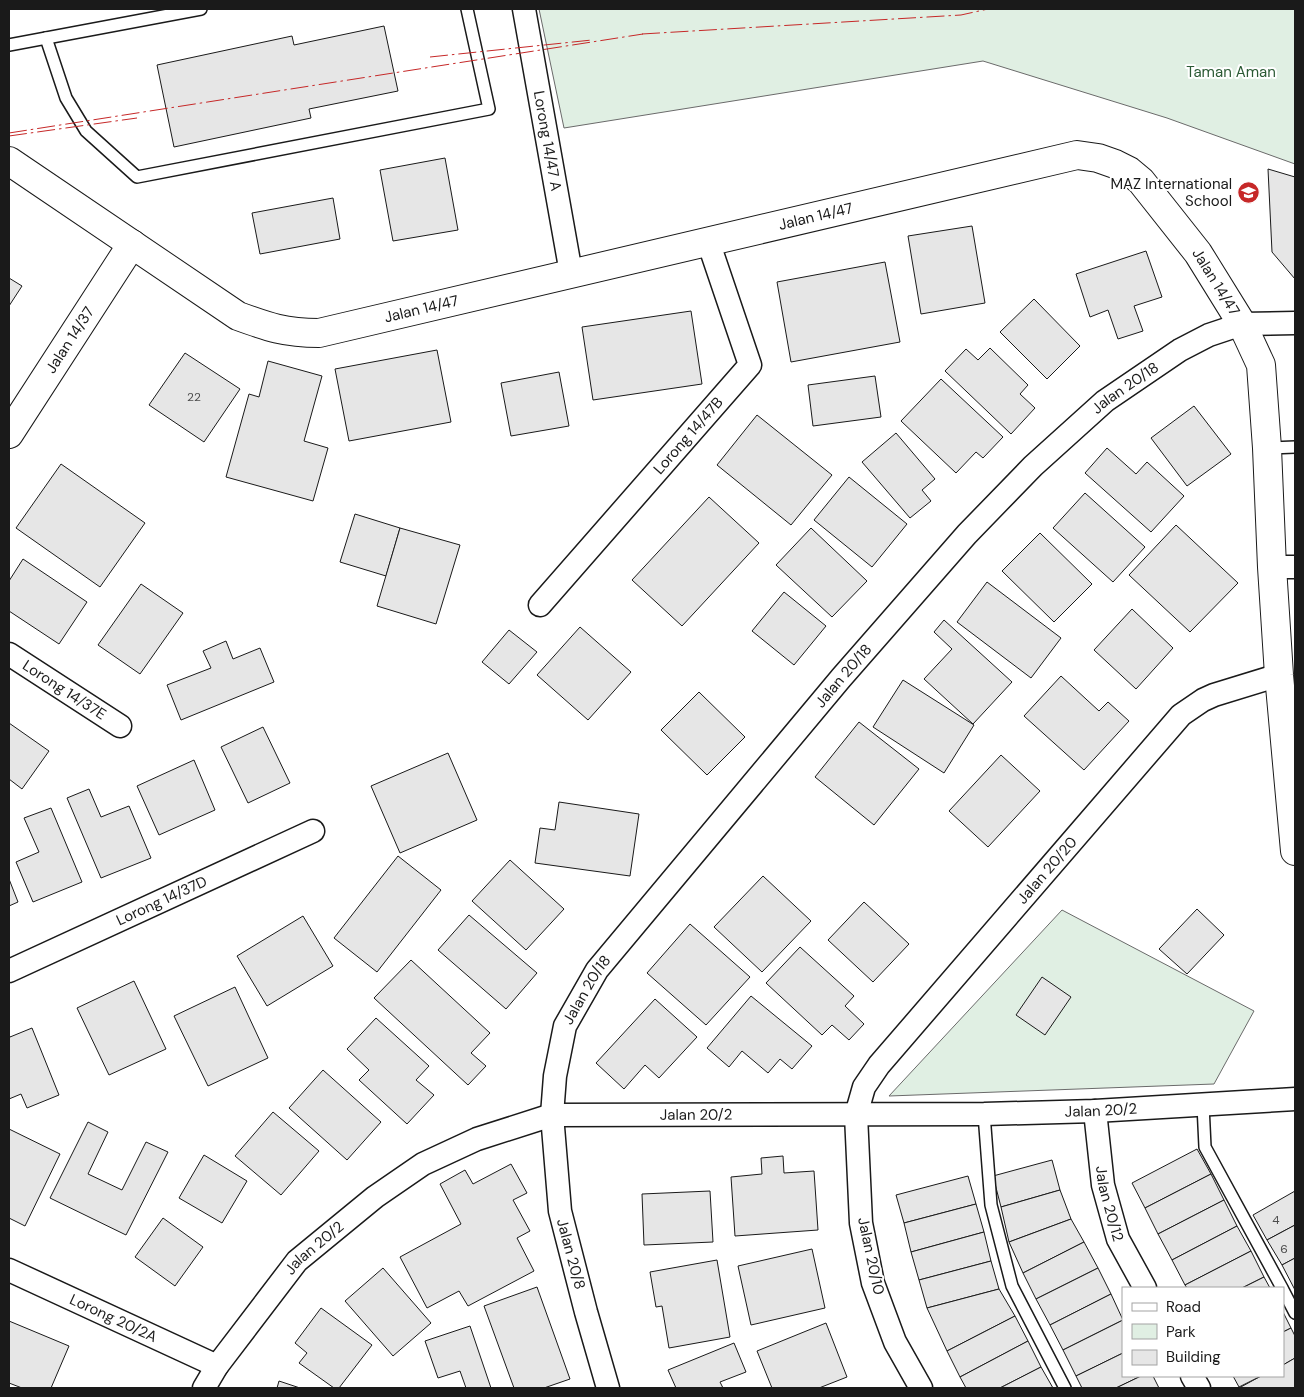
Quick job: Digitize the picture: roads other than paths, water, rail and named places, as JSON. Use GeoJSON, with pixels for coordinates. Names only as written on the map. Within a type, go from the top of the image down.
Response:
{"type":"FeatureCollection","features":[{"type":"Feature","properties":{"kind":"street","name":"Lorong 14/47 A"},"geometry":{"type":"LineString","coordinates":[[524,9],[571,273]]}},
{"type":"Feature","properties":{"kind":"street","name":"Jalan 14/47"},"geometry":{"type":"LineString","coordinates":[[9,161],[238,316],[276,329],[296,333],[318,333],[1077,155],[1098,158],[1130,170],[1141,181],[1198,253],[1242,324],[1260,365],[1267,448],[1284,567],[1279,675],[1288,704],[1294,835]]}},
{"type":"Feature","properties":{"kind":"street","name":"Lorong 14/47B"},"geometry":{"type":"LineString","coordinates":[[540,605],[750,365],[708,241]]}},
{"type":"Feature","properties":{"kind":"street","name":"Jalan 14/37"},"geometry":{"type":"LineString","coordinates":[[9,434],[132,244]]}},
{"type":"Feature","properties":{"kind":"street","name":"Jalan 20/18"},"geometry":{"type":"LineString","coordinates":[[552,1115],[555,1076],[565,1026],[598,970],[847,670],[974,527],[1033,466],[1105,401],[1180,350],[1209,335],[1242,324],[1295,323]]}},
{"type":"Feature","properties":{"kind":"street","name":"Lorong 14/37E"},"geometry":{"type":"LineString","coordinates":[[9,654],[120,726]]}},
{"type":"Feature","properties":{"kind":"street","name":"Jalan 20/20"},"geometry":{"type":"LineString","coordinates":[[856,1115],[864,1087],[879,1065],[1181,716],[1203,700],[1214,695],[1279,675]]}},
{"type":"Feature","properties":{"kind":"street","name":"Lorong 14/37D"},"geometry":{"type":"LineString","coordinates":[[9,971],[313,831]]}},
{"type":"Feature","properties":{"kind":"street","name":"Jalan 20/2"},"geometry":{"type":"LineString","coordinates":[[204,1388],[217,1366],[297,1261],[375,1197],[423,1164],[441,1155],[478,1139],[552,1115],[984,1114],[1095,1111],[1295,1099]]}},
{"type":"Feature","properties":{"kind":"street","name":"Jalan 20/12"},"geometry":{"type":"LineString","coordinates":[[1095,1111],[1103,1185],[1118,1239],[1143,1287]]}},
{"type":"Feature","properties":{"kind":"street","name":"Jalan 20/8"},"geometry":{"type":"LineString","coordinates":[[552,1115],[560,1211],[608,1388]]}},
{"type":"Feature","properties":{"kind":"street","name":"Jalan 20/10"},"geometry":{"type":"LineString","coordinates":[[856,1115],[862,1223],[873,1283],[895,1342],[921,1388]]}},
{"type":"Feature","properties":{"kind":"street","name":"Lorong 20/2A"},"geometry":{"type":"LineString","coordinates":[[9,1270],[217,1366]]}},
{"type":"Feature","properties":{"kind":"street"},"geometry":{"type":"LineString","coordinates":[[1193,1377],[1199,1388]]}},
{"type":"Feature","properties":{"kind":"lane"},"geometry":{"type":"LineString","coordinates":[[9,45],[201,9]]}},
{"type":"Feature","properties":{"kind":"lane"},"geometry":{"type":"LineString","coordinates":[[46,38],[66,98],[86,131],[137,177],[488,110],[467,9]]}},
{"type":"Feature","properties":{"kind":"lane"},"geometry":{"type":"LineString","coordinates":[[1267,448],[1295,447]]}},
{"type":"Feature","properties":{"kind":"lane"},"geometry":{"type":"LineString","coordinates":[[1203,1105],[1205,1147],[1281,1287]]}},
{"type":"Feature","properties":{"kind":"lane"},"geometry":{"type":"LineString","coordinates":[[984,1114],[991,1205],[1012,1286],[1065,1388]]}},
{"type":"Feature","properties":{"kind":"lane"},"geometry":{"type":"LineString","coordinates":[[1284,1293],[1295,1313]]}},
{"type":"Feature","properties":{"kind":"place","name":"MAZ International School"},"geometry":{"type":"Point","coordinates":[1248,193]}},
{"type":"Feature","properties":{"kind":"park label","name":"Taman Aman"},"geometry":{"type":"Point","coordinates":[1231,72]}}]}
